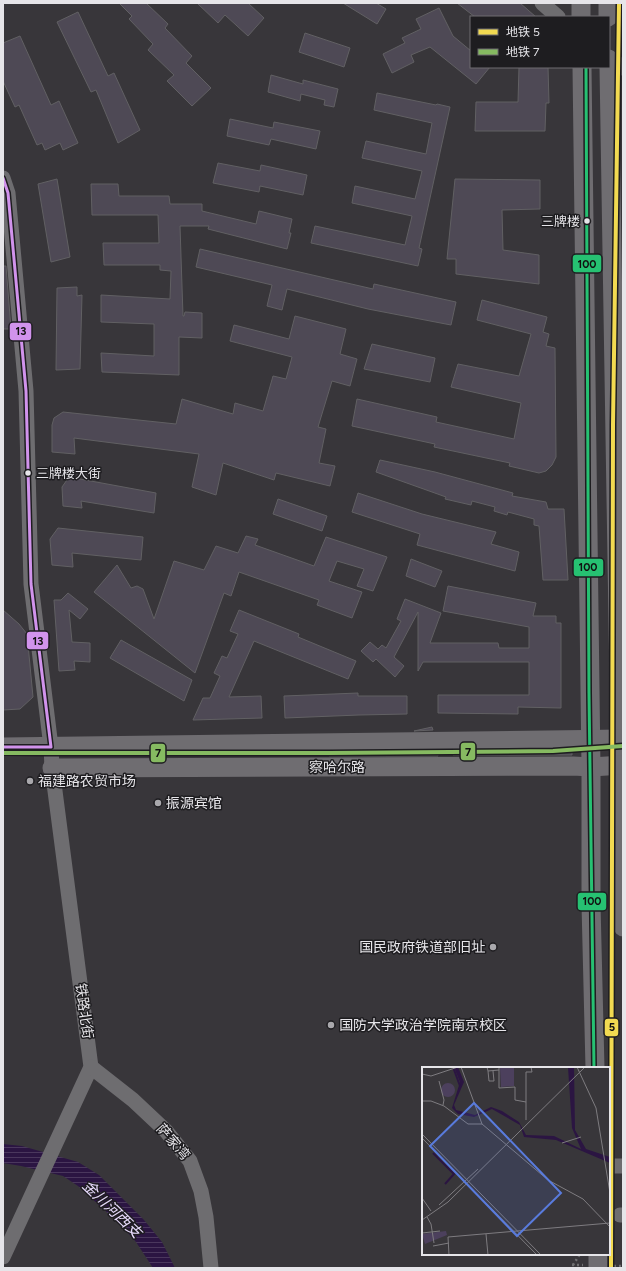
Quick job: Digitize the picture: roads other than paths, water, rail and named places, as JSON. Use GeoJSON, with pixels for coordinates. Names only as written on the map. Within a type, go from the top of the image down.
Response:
{"type":"FeatureCollection","features":[{"type":"Feature","properties":{"kind":"main road"},"geometry":{"type":"LineString","coordinates":[[581,3],[581,16]]}},
{"type":"Feature","properties":{"kind":"main road"},"geometry":{"type":"LineString","coordinates":[[608,3],[608,16]]}},
{"type":"Feature","properties":{"kind":"main road"},"geometry":{"type":"LineString","coordinates":[[582,68],[591,767],[591,904],[595,1067]]}},
{"type":"Feature","properties":{"kind":"main road"},"geometry":{"type":"LineString","coordinates":[[609,68],[622,765],[623,927]]}},
{"type":"Feature","properties":{"kind":"main road","name":"察哈尔路"},"geometry":{"type":"LineString","coordinates":[[3,747],[621,739]]}},
{"type":"Feature","properties":{"kind":"main road","name":"察哈尔路"},"geometry":{"type":"LineString","coordinates":[[52,768],[591,767],[622,765]]}},
{"type":"Feature","properties":{"kind":"main road"},"geometry":{"type":"LineString","coordinates":[[598,1255],[598,1268]]}},
{"type":"Feature","properties":{"kind":"street"},"geometry":{"type":"LineString","coordinates":[[542,3],[557,16]]}},
{"type":"Feature","properties":{"kind":"street"},"geometry":{"type":"LineString","coordinates":[[610,58],[623,68]]}},
{"type":"Feature","properties":{"kind":"street"},"geometry":{"type":"LineString","coordinates":[[3,178],[8,193],[26,390],[31,584],[51,747]]}},
{"type":"Feature","properties":{"kind":"street","name":"铁路北街"},"geometry":{"type":"LineString","coordinates":[[51,747],[52,768],[91,1067]]}},
{"type":"Feature","properties":{"kind":"street"},"geometry":{"type":"LineString","coordinates":[[3,1257],[91,1067]]}},
{"type":"Feature","properties":{"kind":"street","name":"萨家湾"},"geometry":{"type":"LineString","coordinates":[[91,1067],[132,1100],[160,1126],[190,1161],[201,1191],[206,1218],[211,1268]]}},
{"type":"Feature","properties":{"kind":"street"},"geometry":{"type":"LineString","coordinates":[[610,1166],[623,1166]]}},
{"type":"Feature","properties":{"kind":"water","name":"金川河西支"},"geometry":{"type":"Polygon","coordinates":[[[3,1144],[22,1146],[78,1162],[99,1175],[144,1220],[162,1242],[175,1268],[153,1268],[136,1242],[121,1225],[78,1186],[63,1176],[3,1163],[3,1144]]]}},
{"type":"Feature","properties":{"kind":"metro line","name":"5"},"geometry":{"type":"LineString","coordinates":[[611,1268],[613,425],[619,3]]}},
{"type":"Feature","properties":{"kind":"metro line","name":"7"},"geometry":{"type":"LineString","coordinates":[[3,753],[553,751],[623,746]]}},
{"type":"Feature","properties":{"kind":"place","name":"三牌楼"},"geometry":{"type":"Point","coordinates":[587,221]}},
{"type":"Feature","properties":{"kind":"place","name":"三牌楼大街"},"geometry":{"type":"Point","coordinates":[28,473]}},
{"type":"Feature","properties":{"kind":"place","name":"福建路农贸市场"},"geometry":{"type":"Point","coordinates":[30,781]}},
{"type":"Feature","properties":{"kind":"place","name":"振源宾馆"},"geometry":{"type":"Point","coordinates":[158,803]}},
{"type":"Feature","properties":{"kind":"place","name":"国民政府铁道部旧址"},"geometry":{"type":"Point","coordinates":[493,947]}},
{"type":"Feature","properties":{"kind":"place","name":"国防大学政治学院南京校区"},"geometry":{"type":"Point","coordinates":[331,1025]}}]}
